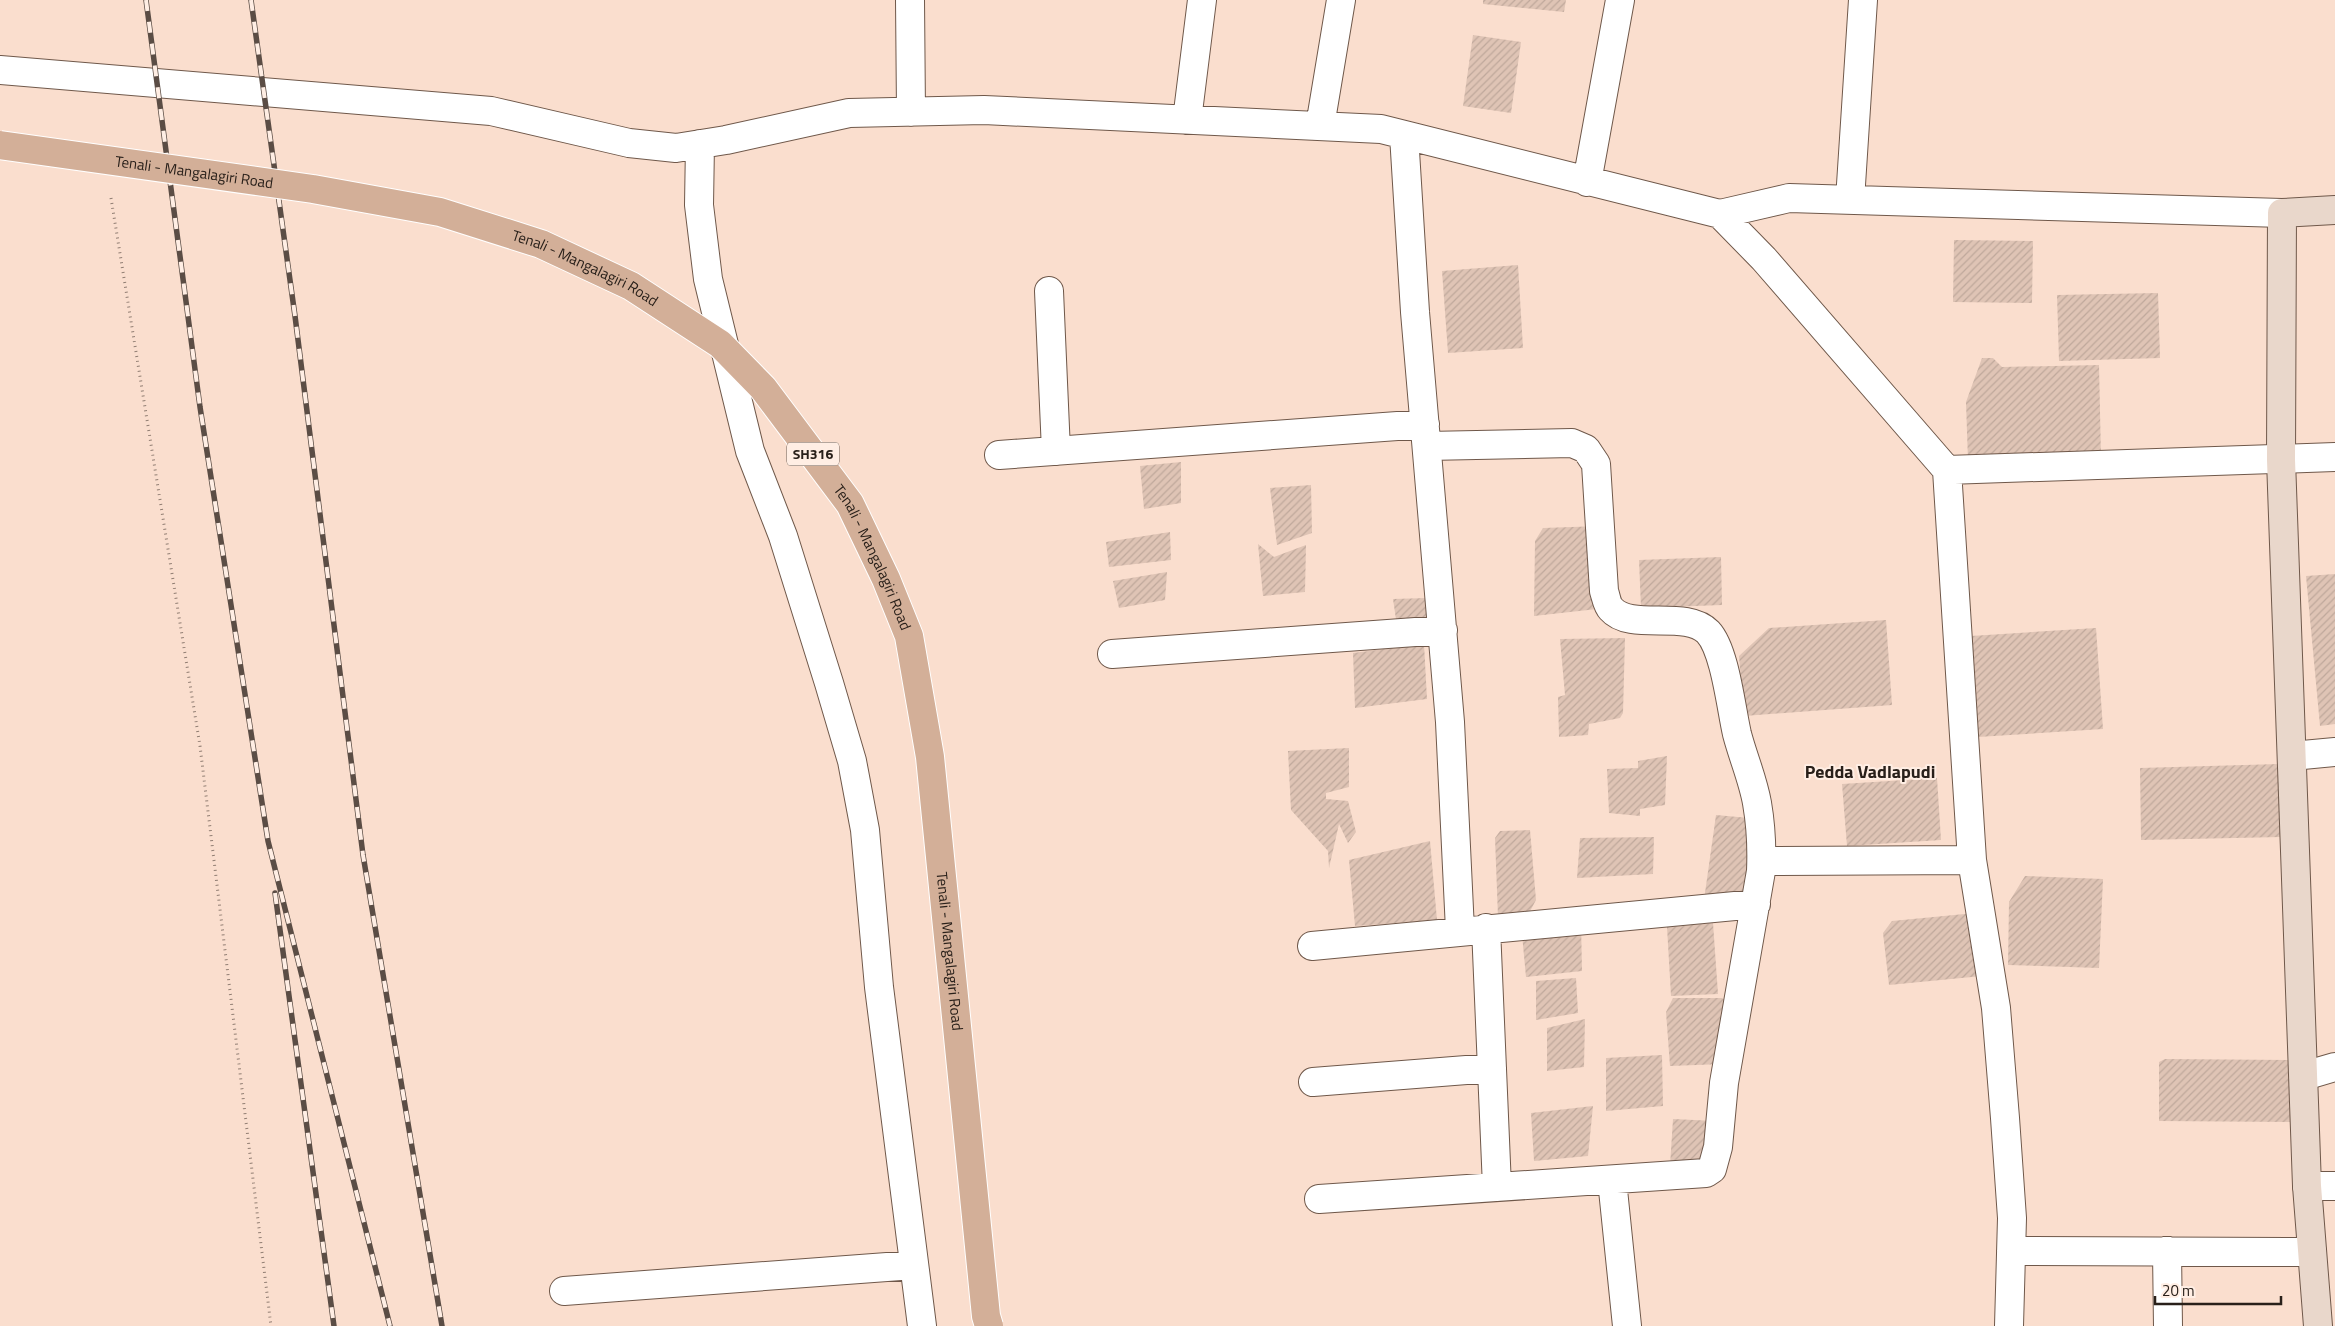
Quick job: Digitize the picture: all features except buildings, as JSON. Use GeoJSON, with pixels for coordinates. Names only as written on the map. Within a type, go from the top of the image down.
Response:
{"type":"FeatureCollection","features":[{"type":"Feature","properties":{"kind":"main road","name":"Tenali - Mangalagiri Road"},"geometry":{"type":"LineString","coordinates":[[0,145],[313,189],[440,212],[541,244],[631,286],[720,344],[764,388],[850,504],[886,579],[909,636],[930,757],[986,1316],[989,1326]]}},
{"type":"Feature","properties":{"kind":"street"},"geometry":{"type":"LineString","coordinates":[[910,0],[911,112]]}},
{"type":"Feature","properties":{"kind":"street"},"geometry":{"type":"LineString","coordinates":[[1187,120],[1202,0]]}},
{"type":"Feature","properties":{"kind":"street"},"geometry":{"type":"LineString","coordinates":[[1320,126],[1341,0]]}},
{"type":"Feature","properties":{"kind":"street"},"geometry":{"type":"LineString","coordinates":[[1587,182],[1620,0]]}},
{"type":"Feature","properties":{"kind":"street"},"geometry":{"type":"LineString","coordinates":[[1850,200],[1862,0]]}},
{"type":"Feature","properties":{"kind":"street"},"geometry":{"type":"LineString","coordinates":[[0,70],[491,110],[629,143],[676,148],[848,114],[984,110],[1381,129],[1720,214],[1789,198],[2282,213],[2335,210]]}},
{"type":"Feature","properties":{"kind":"street"},"geometry":{"type":"LineString","coordinates":[[1404,135],[1415,312],[1450,722],[1473,929],[1492,1068],[1497,1187]]}},
{"type":"Feature","properties":{"kind":"street"},"geometry":{"type":"LineString","coordinates":[[700,144],[699,205],[708,280],[750,451],[783,536],[804,600],[852,761],[866,830],[879,987],[922,1326]]}},
{"type":"Feature","properties":{"kind":"street"},"geometry":{"type":"LineString","coordinates":[[2282,213],[2281,460],[2307,1186],[2318,1326]]}},
{"type":"Feature","properties":{"kind":"street"},"geometry":{"type":"LineString","coordinates":[[1720,214],[1764,259],[1947,470],[1972,860],[1996,1008],[2012,1218],[2008,1326]]}},
{"type":"Feature","properties":{"kind":"street"},"geometry":{"type":"LineString","coordinates":[[1049,291],[1056,451]]}},
{"type":"Feature","properties":{"kind":"street"},"geometry":{"type":"LineString","coordinates":[[999,455],[1426,435],[1572,443],[1586,449],[1596,464],[1604,592],[1610,609],[1621,616],[1694,623],[1708,632],[1718,648],[1737,733],[1757,801],[1762,839],[1762,861],[1724,1083],[1718,1146],[1712,1169],[1706,1173],[1318,1199]]}},
{"type":"Feature","properties":{"kind":"street"},"geometry":{"type":"LineString","coordinates":[[1947,470],[2335,457]]}},
{"type":"Feature","properties":{"kind":"street"},"geometry":{"type":"LineString","coordinates":[[1112,654],[1443,630]]}},
{"type":"Feature","properties":{"kind":"street"},"geometry":{"type":"LineString","coordinates":[[2292,756],[2335,752]]}},
{"type":"Feature","properties":{"kind":"street"},"geometry":{"type":"LineString","coordinates":[[1762,861],[1972,860]]}},
{"type":"Feature","properties":{"kind":"street"},"geometry":{"type":"LineString","coordinates":[[1312,946],[1473,929],[1756,904]]}},
{"type":"Feature","properties":{"kind":"street"},"geometry":{"type":"LineString","coordinates":[[2304,1076],[2335,1067]]}},
{"type":"Feature","properties":{"kind":"street"},"geometry":{"type":"LineString","coordinates":[[1313,1082],[1492,1068]]}},
{"type":"Feature","properties":{"kind":"street"},"geometry":{"type":"LineString","coordinates":[[1612,1180],[1627,1326]]}},
{"type":"Feature","properties":{"kind":"street"},"geometry":{"type":"LineString","coordinates":[[2307,1186],[2335,1186]]}},
{"type":"Feature","properties":{"kind":"street"},"geometry":{"type":"LineString","coordinates":[[2011,1250],[2312,1252]]}},
{"type":"Feature","properties":{"kind":"street"},"geometry":{"type":"LineString","coordinates":[[2167,1251],[2168,1326]]}},
{"type":"Feature","properties":{"kind":"street"},"geometry":{"type":"LineString","coordinates":[[564,1290],[914,1265]]}},
{"type":"Feature","properties":{"kind":"path"},"geometry":{"type":"LineString","coordinates":[[110,192],[200,746],[271,1326]]}},
{"type":"Feature","properties":{"kind":"railway"},"geometry":{"type":"LineString","coordinates":[[146,0],[200,407],[268,841],[390,1326]]}},
{"type":"Feature","properties":{"kind":"railway"},"geometry":{"type":"LineString","coordinates":[[251,0],[295,316],[363,855],[442,1326]]}},
{"type":"Feature","properties":{"kind":"railway"},"geometry":{"type":"LineString","coordinates":[[275,893],[334,1326]]}},
{"type":"Feature","properties":{"kind":"district","name":"Pedda Vadlapudi"},"geometry":{"type":"Point","coordinates":[1870,772]}}]}
